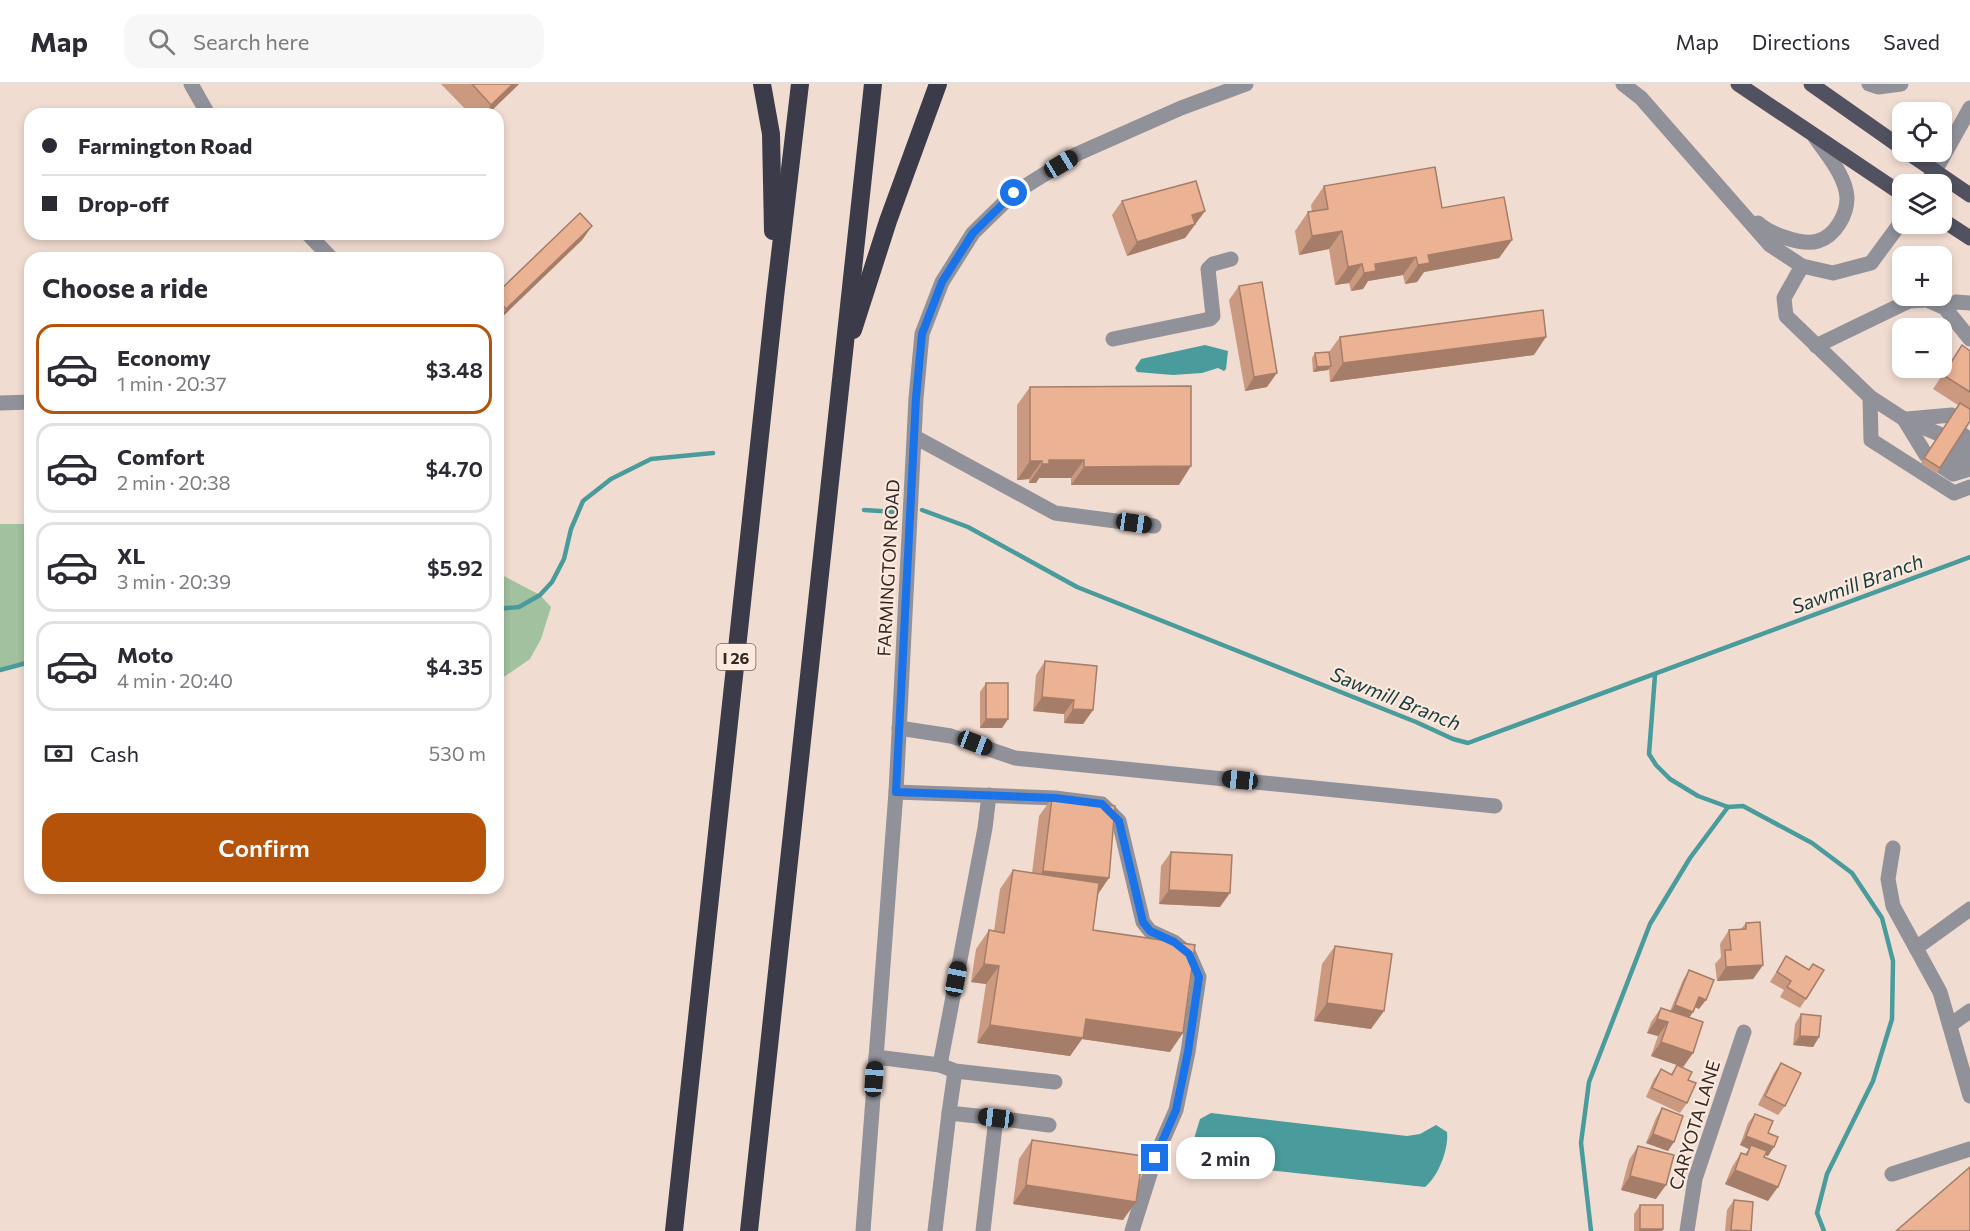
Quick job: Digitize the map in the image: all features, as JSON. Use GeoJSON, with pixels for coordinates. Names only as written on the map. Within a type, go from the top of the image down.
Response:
{"type":"FeatureCollection","features":[{"type":"Feature","properties":{"kind":"highway"},"geometry":{"type":"LineString","coordinates":[[762,84],[771,134],[775,297]]}},
{"type":"Feature","properties":{"kind":"highway","name":"I 26"},"geometry":{"type":"LineString","coordinates":[[674,1231],[800,84]]}},
{"type":"Feature","properties":{"kind":"highway"},"geometry":{"type":"LineString","coordinates":[[749,1231],[873,84]]}},
{"type":"Feature","properties":{"kind":"highway"},"geometry":{"type":"LineString","coordinates":[[841,368],[888,221],[938,84]]}},
{"type":"Feature","properties":{"kind":"main road"},"geometry":{"type":"LineString","coordinates":[[1738,84],[1892,187]]}},
{"type":"Feature","properties":{"kind":"main road"},"geometry":{"type":"LineString","coordinates":[[1811,84],[1892,141]]}},
{"type":"Feature","properties":{"kind":"main road"},"geometry":{"type":"LineString","coordinates":[[1922,162],[1970,195]]}},
{"type":"Feature","properties":{"kind":"main road"},"geometry":{"type":"LineString","coordinates":[[1952,226],[1970,238]]}},
{"type":"Feature","properties":{"kind":"street"},"geometry":{"type":"LineString","coordinates":[[190,84],[204,108]]}},
{"type":"Feature","properties":{"kind":"street","name":"FARMINGTON ROAD"},"geometry":{"type":"LineString","coordinates":[[863,1231],[896,792],[922,334],[942,282],[973,233],[1014,193],[1077,154],[1181,108],[1246,84]]}},
{"type":"Feature","properties":{"kind":"street"},"geometry":{"type":"LineString","coordinates":[[1623,84],[1641,98],[1770,245],[1803,266],[1833,273],[1871,263],[1892,234]]}},
{"type":"Feature","properties":{"kind":"street"},"geometry":{"type":"LineString","coordinates":[[1869,84],[1878,87],[1901,84]]}},
{"type":"Feature","properties":{"kind":"street"},"geometry":{"type":"LineString","coordinates":[[1935,171],[1970,108]]}},
{"type":"Feature","properties":{"kind":"street"},"geometry":{"type":"LineString","coordinates":[[1698,164],[1760,226],[1785,238],[1818,241],[1839,226],[1847,199],[1842,178],[1815,137]]}},
{"type":"Feature","properties":{"kind":"street"},"geometry":{"type":"LineString","coordinates":[[314,240],[325,252]]}},
{"type":"Feature","properties":{"kind":"street"},"geometry":{"type":"LineString","coordinates":[[1113,339],[1210,319],[1214,316],[1208,269],[1214,264],[1232,258]]}},
{"type":"Feature","properties":{"kind":"street"},"geometry":{"type":"LineString","coordinates":[[1803,266],[1784,298],[1786,316],[1870,398],[1904,419],[1939,435]]}},
{"type":"Feature","properties":{"kind":"street"},"geometry":{"type":"LineString","coordinates":[[1816,346],[1909,301],[1927,300],[1945,308],[1970,339]]}},
{"type":"Feature","properties":{"kind":"street"},"geometry":{"type":"LineString","coordinates":[[1945,308],[1956,302],[1970,303]]}},
{"type":"Feature","properties":{"kind":"street"},"geometry":{"type":"LineString","coordinates":[[1870,398],[1871,440],[1954,493],[1970,487]]}},
{"type":"Feature","properties":{"kind":"street"},"geometry":{"type":"LineString","coordinates":[[0,403],[24,402]]}},
{"type":"Feature","properties":{"kind":"street"},"geometry":{"type":"LineString","coordinates":[[1904,419],[1939,435]]}},
{"type":"Feature","properties":{"kind":"street"},"geometry":{"type":"LineString","coordinates":[[1904,419],[1939,435]]}},
{"type":"Feature","properties":{"kind":"street"},"geometry":{"type":"LineString","coordinates":[[915,437],[1055,513],[1154,526]]}},
{"type":"Feature","properties":{"kind":"street"},"geometry":{"type":"LineString","coordinates":[[1959,442],[1970,454]]}},
{"type":"Feature","properties":{"kind":"street"},"geometry":{"type":"LineString","coordinates":[[1959,442],[1960,462],[1970,463]]}},
{"type":"Feature","properties":{"kind":"street"},"geometry":{"type":"LineString","coordinates":[[1959,442],[1953,474],[1970,469]]}},
{"type":"Feature","properties":{"kind":"street"},"geometry":{"type":"LineString","coordinates":[[899,728],[951,736],[1015,758],[1496,806]]}},
{"type":"Feature","properties":{"kind":"street"},"geometry":{"type":"LineString","coordinates":[[896,792],[1055,798],[1102,804],[1119,821],[1143,922],[1150,931],[1174,942],[1189,954],[1199,977],[1188,1052],[1176,1110],[1155,1158],[1132,1231]]}},
{"type":"Feature","properties":{"kind":"street"},"geometry":{"type":"LineString","coordinates":[[940,1065],[985,828],[989,795]]}},
{"type":"Feature","properties":{"kind":"street"},"geometry":{"type":"LineString","coordinates":[[1893,848],[1888,879],[1893,906],[1940,992],[1970,1096]]}},
{"type":"Feature","properties":{"kind":"street"},"geometry":{"type":"LineString","coordinates":[[1916,948],[1970,909]]}},
{"type":"Feature","properties":{"kind":"street"},"geometry":{"type":"LineString","coordinates":[[1950,1025],[1970,1011]]}},
{"type":"Feature","properties":{"kind":"street","name":"CARYOTA LANE"},"geometry":{"type":"LineString","coordinates":[[1687,1231],[1695,1179],[1744,1032]]}},
{"type":"Feature","properties":{"kind":"street"},"geometry":{"type":"LineString","coordinates":[[876,1057],[940,1065],[955,1071],[1056,1082]]}},
{"type":"Feature","properties":{"kind":"street"},"geometry":{"type":"LineString","coordinates":[[935,1231],[955,1071]]}},
{"type":"Feature","properties":{"kind":"street"},"geometry":{"type":"LineString","coordinates":[[949,1113],[1049,1125]]}},
{"type":"Feature","properties":{"kind":"street"},"geometry":{"type":"LineString","coordinates":[[983,1231],[996,1118]]}},
{"type":"Feature","properties":{"kind":"street"},"geometry":{"type":"LineString","coordinates":[[1892,1173],[1970,1149]]}},
{"type":"Feature","properties":{"kind":"green space"},"geometry":{"type":"Polygon","coordinates":[[[0,524],[24,524],[24,664],[0,670],[0,524]]]}},
{"type":"Feature","properties":{"kind":"green space"},"geometry":{"type":"Polygon","coordinates":[[[504,576],[540,595],[551,607],[541,639],[530,659],[504,677],[504,576]]]}},
{"type":"Feature","properties":{"kind":"water"},"geometry":{"type":"Polygon","coordinates":[[[1205,345],[1228,351],[1224,371],[1218,368],[1202,373],[1173,375],[1137,372],[1135,368],[1141,359],[1205,345]]]}},
{"type":"Feature","properties":{"kind":"water"},"geometry":{"type":"Polygon","coordinates":[[[1211,1113],[1407,1136],[1420,1134],[1436,1125],[1447,1132],[1447,1139],[1438,1170],[1425,1187],[1203,1163],[1195,1154],[1194,1143],[1200,1119],[1211,1113]]]}},
{"type":"Feature","properties":{"kind":"building"},"geometry":{"type":"Polygon","coordinates":[[[472,84],[513,84],[491,105],[472,84]]]}},
{"type":"Feature","properties":{"kind":"building"},"geometry":{"type":"Polygon","coordinates":[[[1435,167],[1442,208],[1504,197],[1512,240],[1428,255],[1430,263],[1418,265],[1416,257],[1375,264],[1376,271],[1364,273],[1362,264],[1348,267],[1342,231],[1312,236],[1308,212],[1328,209],[1324,186],[1435,167]]]}},
{"type":"Feature","properties":{"kind":"building"},"geometry":{"type":"Polygon","coordinates":[[[1196,181],[1205,211],[1192,215],[1195,224],[1137,242],[1122,201],[1196,181]]]}},
{"type":"Feature","properties":{"kind":"building"},"geometry":{"type":"Polygon","coordinates":[[[580,213],[592,226],[506,309],[504,286],[580,213]]]}},
{"type":"Feature","properties":{"kind":"building"},"geometry":{"type":"Polygon","coordinates":[[[1262,282],[1277,373],[1254,377],[1239,286],[1262,282]]]}},
{"type":"Feature","properties":{"kind":"building"},"geometry":{"type":"Polygon","coordinates":[[[1543,310],[1546,337],[1343,363],[1340,337],[1543,310]]]}},
{"type":"Feature","properties":{"kind":"building"},"geometry":{"type":"Polygon","coordinates":[[[1962,345],[1970,351],[1970,392],[1948,378],[1952,378],[1952,361],[1962,345]]]}},
{"type":"Feature","properties":{"kind":"building"},"geometry":{"type":"Polygon","coordinates":[[[1329,352],[1331,366],[1317,367],[1315,353],[1329,352]]]}},
{"type":"Feature","properties":{"kind":"building"},"geometry":{"type":"Polygon","coordinates":[[[1191,386],[1191,466],[1084,467],[1084,460],[1049,460],[1049,464],[1042,464],[1042,461],[1030,461],[1030,387],[1191,386]]]}},
{"type":"Feature","properties":{"kind":"building"},"geometry":{"type":"Polygon","coordinates":[[[1960,403],[1970,409],[1970,421],[1940,468],[1924,458],[1960,403]]]}},
{"type":"Feature","properties":{"kind":"building"},"geometry":{"type":"Polygon","coordinates":[[[1045,661],[1097,666],[1093,710],[1073,709],[1074,700],[1042,697],[1045,661]]]}},
{"type":"Feature","properties":{"kind":"building"},"geometry":{"type":"Polygon","coordinates":[[[986,683],[1008,683],[1008,719],[986,719],[986,683]]]}},
{"type":"Feature","properties":{"kind":"building"},"geometry":{"type":"Polygon","coordinates":[[[1052,798],[1115,806],[1109,878],[1043,871],[1052,798]]]}},
{"type":"Feature","properties":{"kind":"building"},"geometry":{"type":"Polygon","coordinates":[[[1171,852],[1232,855],[1230,893],[1169,890],[1171,852]]]}},
{"type":"Feature","properties":{"kind":"building"},"geometry":{"type":"Polygon","coordinates":[[[1013,870],[1099,883],[1093,930],[1195,945],[1183,1033],[1086,1019],[1083,1038],[990,1025],[999,966],[984,964],[989,930],[1004,933],[1013,870]]]}},
{"type":"Feature","properties":{"kind":"building"},"geometry":{"type":"Polygon","coordinates":[[[1760,922],[1763,965],[1726,967],[1725,950],[1731,950],[1729,930],[1746,929],[1746,923],[1760,922]]]}},
{"type":"Feature","properties":{"kind":"building"},"geometry":{"type":"Polygon","coordinates":[[[1335,946],[1392,954],[1384,1011],[1327,1003],[1335,946]]]}},
{"type":"Feature","properties":{"kind":"building"},"geometry":{"type":"Polygon","coordinates":[[[1786,956],[1809,970],[1813,964],[1824,970],[1806,999],[1787,987],[1791,981],[1777,972],[1786,956]]]}},
{"type":"Feature","properties":{"kind":"building"},"geometry":{"type":"Polygon","coordinates":[[[1689,970],[1714,980],[1706,1000],[1699,997],[1693,1012],[1675,1005],[1689,970]]]}},
{"type":"Feature","properties":{"kind":"building"},"geometry":{"type":"Polygon","coordinates":[[[1661,1008],[1703,1022],[1693,1053],[1661,1042],[1668,1022],[1657,1019],[1661,1008]]]}},
{"type":"Feature","properties":{"kind":"building"},"geometry":{"type":"Polygon","coordinates":[[[1801,1014],[1821,1016],[1819,1037],[1800,1036],[1801,1014]]]}},
{"type":"Feature","properties":{"kind":"building"},"geometry":{"type":"Polygon","coordinates":[[[1781,1063],[1801,1073],[1785,1106],[1765,1096],[1781,1063]]]}},
{"type":"Feature","properties":{"kind":"building"},"geometry":{"type":"Polygon","coordinates":[[[1677,1065],[1692,1072],[1688,1080],[1696,1083],[1687,1103],[1652,1088],[1661,1069],[1672,1075],[1677,1065]]]}},
{"type":"Feature","properties":{"kind":"building"},"geometry":{"type":"Polygon","coordinates":[[[1662,1108],[1683,1116],[1674,1142],[1653,1134],[1662,1108]]]}},
{"type":"Feature","properties":{"kind":"building"},"geometry":{"type":"Polygon","coordinates":[[[1755,1114],[1773,1121],[1768,1133],[1778,1137],[1774,1147],[1746,1136],[1755,1114]]]}},
{"type":"Feature","properties":{"kind":"building"},"geometry":{"type":"Polygon","coordinates":[[[1032,1140],[1143,1156],[1136,1202],[1026,1185],[1032,1140]]]}},
{"type":"Feature","properties":{"kind":"building"},"geometry":{"type":"Polygon","coordinates":[[[1751,1145],[1767,1151],[1764,1157],[1786,1166],[1778,1187],[1735,1170],[1741,1153],[1747,1155],[1751,1145]]]}},
{"type":"Feature","properties":{"kind":"building"},"geometry":{"type":"Polygon","coordinates":[[[1638,1146],[1674,1155],[1666,1185],[1630,1176],[1638,1146]]]}},
{"type":"Feature","properties":{"kind":"building"},"geometry":{"type":"Polygon","coordinates":[[[1970,1167],[1970,1231],[1896,1231],[1970,1167]]]}},
{"type":"Feature","properties":{"kind":"building"},"geometry":{"type":"Polygon","coordinates":[[[1734,1200],[1753,1202],[1751,1231],[1731,1230],[1734,1200]]]}},
{"type":"Feature","properties":{"kind":"building"},"geometry":{"type":"Polygon","coordinates":[[[1640,1205],[1663,1205],[1663,1229],[1640,1229],[1640,1205]]]}},
{"type":"Feature","properties":{"kind":"waterway","name":"Sawmill Branch"},"geometry":{"type":"LineString","coordinates":[[504,608],[519,607],[540,595],[552,582],[564,559],[571,529],[583,501],[611,479],[651,459],[713,453]]}},
{"type":"Feature","properties":{"kind":"waterway","name":"Sawmill Branch"},"geometry":{"type":"LineString","coordinates":[[864,510],[896,512]]}},
{"type":"Feature","properties":{"kind":"waterway","name":"Sawmill Branch"},"geometry":{"type":"LineString","coordinates":[[922,510],[968,527],[1077,587],[1416,722],[1453,739],[1468,743],[1970,557]]}},
{"type":"Feature","properties":{"kind":"waterway","name":"Sawmill Branch"},"geometry":{"type":"LineString","coordinates":[[0,670],[24,664]]}},
{"type":"Feature","properties":{"kind":"waterway"},"geometry":{"type":"LineString","coordinates":[[1655,675],[1649,754],[1656,765],[1670,779],[1698,796],[1728,807],[1743,806],[1812,843],[1852,873],[1882,918],[1893,961],[1892,1019],[1873,1081],[1827,1174],[1817,1213],[1824,1231]]}},
{"type":"Feature","properties":{"kind":"waterway"},"geometry":{"type":"LineString","coordinates":[[1591,1231],[1581,1143],[1589,1082],[1650,924],[1690,858],[1728,807]]}},
{"type":"Feature","properties":{"kind":"route"},"geometry":{"type":"LineString","coordinates":[[1014,193],[973,233],[942,282],[922,334],[916,398],[896,792],[1055,798],[1102,804],[1119,821],[1136,883],[1143,922],[1150,931],[1174,942],[1189,954],[1199,977],[1188,1052],[1176,1110],[1155,1158]]}}]}
